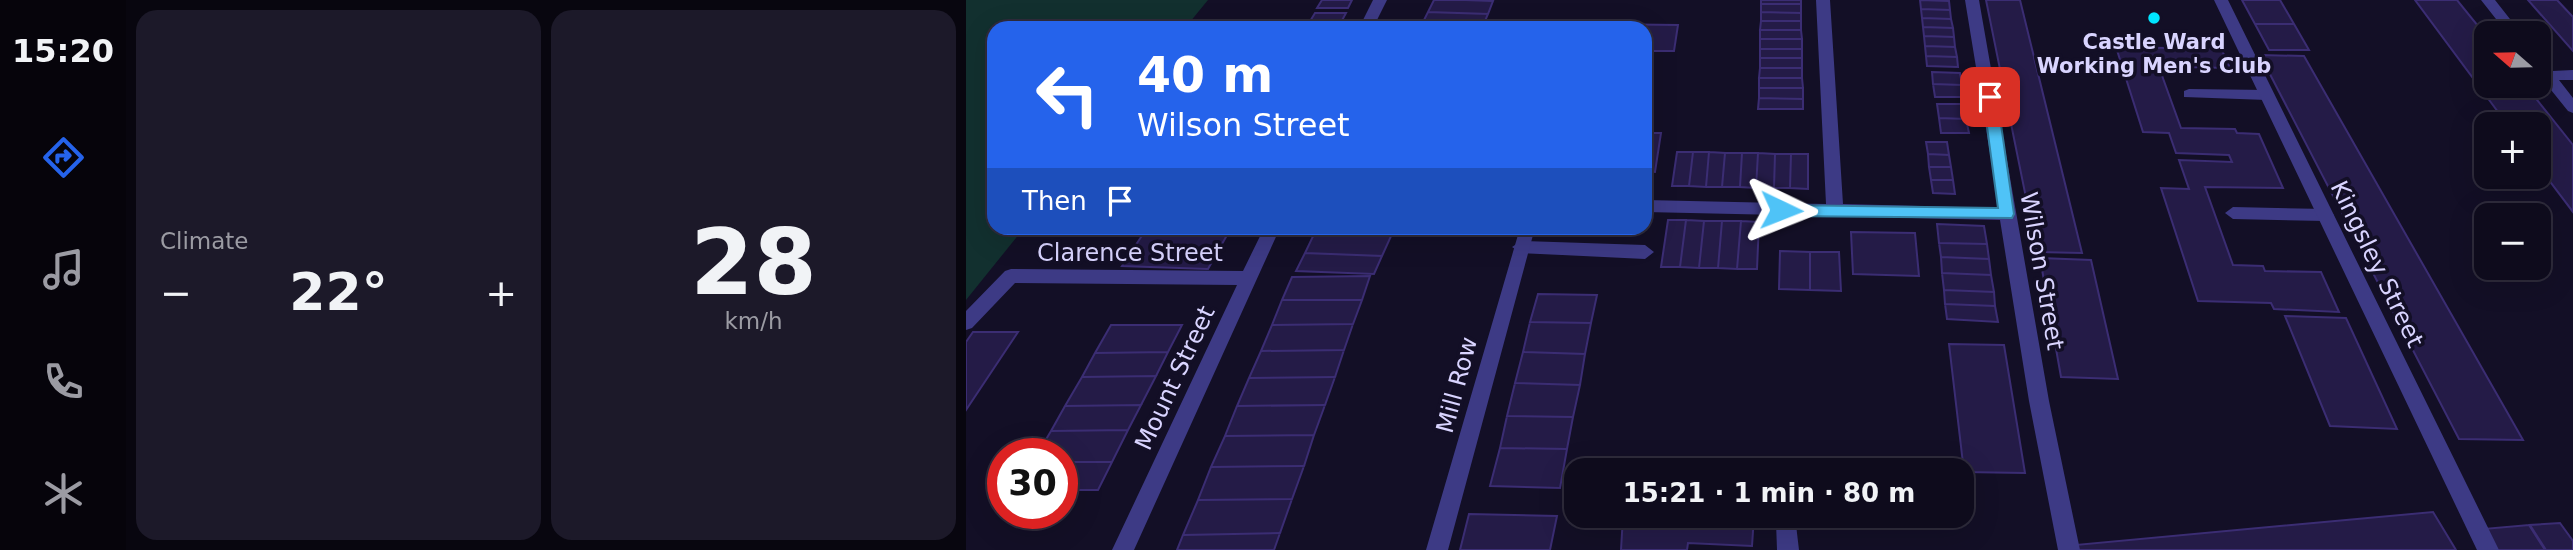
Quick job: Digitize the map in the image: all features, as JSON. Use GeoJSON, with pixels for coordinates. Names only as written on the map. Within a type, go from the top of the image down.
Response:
{"type":"FeatureCollection","features":[{"type":"Feature","properties":{"kind":"street"},"geometry":{"type":"LineString","coordinates":[[1370,21],[1380,0]]}},
{"type":"Feature","properties":{"kind":"street"},"geometry":{"type":"LineString","coordinates":[[1823,0],[1835,212]]}},
{"type":"Feature","properties":{"kind":"street","name":"Wilson Street"},"geometry":{"type":"LineString","coordinates":[[1972,0],[2007,214],[2069,550]]}},
{"type":"Feature","properties":{"kind":"street","name":"Kingsley Street"},"geometry":{"type":"LineString","coordinates":[[2221,0],[2488,550]]}},
{"type":"Feature","properties":{"kind":"street"},"geometry":{"type":"LineString","coordinates":[[2487,0],[2504,21]]}},
{"type":"Feature","properties":{"kind":"street"},"geometry":{"type":"LineString","coordinates":[[2552,72],[2573,75]]}},
{"type":"Feature","properties":{"kind":"street"},"geometry":{"type":"LineString","coordinates":[[2552,81],[2573,108]]}},
{"type":"Feature","properties":{"kind":"street"},"geometry":{"type":"LineString","coordinates":[[2189,93],[2267,95]]}},
{"type":"Feature","properties":{"kind":"street"},"geometry":{"type":"LineString","coordinates":[[1652,206],[2007,214]]}},
{"type":"Feature","properties":{"kind":"street"},"geometry":{"type":"LineString","coordinates":[[2232,213],[2326,215]]}},
{"type":"Feature","properties":{"kind":"street","name":"Mount Street"},"geometry":{"type":"LineString","coordinates":[[1124,550],[1269,235]]}},
{"type":"Feature","properties":{"kind":"street"},"geometry":{"type":"LineString","coordinates":[[1525,236],[1645,252]]}},
{"type":"Feature","properties":{"kind":"street","name":"Mill Row"},"geometry":{"type":"LineString","coordinates":[[1437,550],[1525,236]]}},
{"type":"Feature","properties":{"kind":"street","name":"Clarence Street"},"geometry":{"type":"LineString","coordinates":[[966,323],[1011,276],[1248,278]]}},
{"type":"Feature","properties":{"kind":"street"},"geometry":{"type":"LineString","coordinates":[[1787,528],[1788,550]]}},
{"type":"Feature","properties":{"kind":"green space"},"geometry":{"type":"Polygon","coordinates":[[[966,0],[1208,0],[1191,21],[987,21],[987,235],[1018,235],[966,300],[966,0]]]}},
{"type":"Feature","properties":{"kind":"building"},"geometry":{"type":"Polygon","coordinates":[[[1322,0],[1352,0],[1348,8],[1317,8],[1322,0]]]}},
{"type":"Feature","properties":{"kind":"building"},"geometry":{"type":"Polygon","coordinates":[[[1434,0],[1493,1],[1488,14],[1428,12],[1434,0]]]}},
{"type":"Feature","properties":{"kind":"building"},"geometry":{"type":"Polygon","coordinates":[[[1761,0],[1801,0],[1801,4],[1761,4],[1761,0]]]}},
{"type":"Feature","properties":{"kind":"building"},"geometry":{"type":"Polygon","coordinates":[[[1920,0],[1949,1],[1950,10],[1921,9],[1920,0]]]}},
{"type":"Feature","properties":{"kind":"building"},"geometry":{"type":"Polygon","coordinates":[[[1986,0],[2020,0],[2082,253],[2037,252],[1986,0]]]}},
{"type":"Feature","properties":{"kind":"building"},"geometry":{"type":"Polygon","coordinates":[[[2242,0],[2280,0],[2294,24],[2255,24],[2242,0]]]}},
{"type":"Feature","properties":{"kind":"building"},"geometry":{"type":"Polygon","coordinates":[[[2415,0],[2457,0],[2474,21],[2474,80],[2415,0]]]}},
{"type":"Feature","properties":{"kind":"building"},"geometry":{"type":"Polygon","coordinates":[[[2528,0],[2557,0],[2573,17],[2573,51],[2552,27],[2552,21],[2547,21],[2528,0]]]}},
{"type":"Feature","properties":{"kind":"building"},"geometry":{"type":"Polygon","coordinates":[[[1761,4],[1801,4],[1801,13],[1761,12],[1761,4]]]}},
{"type":"Feature","properties":{"kind":"building"},"geometry":{"type":"Polygon","coordinates":[[[1921,9],[1950,10],[1951,19],[1922,18],[1921,9]]]}},
{"type":"Feature","properties":{"kind":"building"},"geometry":{"type":"Polygon","coordinates":[[[1428,12],[1488,14],[1485,21],[1424,21],[1428,12]]]}},
{"type":"Feature","properties":{"kind":"building"},"geometry":{"type":"Polygon","coordinates":[[[1761,12],[1801,13],[1801,21],[1761,21],[1761,12]]]}},
{"type":"Feature","properties":{"kind":"building"},"geometry":{"type":"Polygon","coordinates":[[[1315,13],[1346,13],[1342,21],[1310,21],[1315,13]]]}},
{"type":"Feature","properties":{"kind":"building"},"geometry":{"type":"Polygon","coordinates":[[[1922,18],[1951,19],[1953,28],[1923,27],[1922,18]]]}},
{"type":"Feature","properties":{"kind":"building"},"geometry":{"type":"Polygon","coordinates":[[[1761,21],[1801,21],[1801,30],[1760,30],[1761,21]]]}},
{"type":"Feature","properties":{"kind":"building"},"geometry":{"type":"Polygon","coordinates":[[[2255,24],[2294,24],[2309,50],[2269,50],[2255,24]]]}},
{"type":"Feature","properties":{"kind":"building"},"geometry":{"type":"Polygon","coordinates":[[[1652,25],[1678,25],[1674,51],[1652,51],[1652,25]]]}},
{"type":"Feature","properties":{"kind":"building"},"geometry":{"type":"Polygon","coordinates":[[[1923,27],[1953,28],[1954,37],[1924,36],[1923,27]]]}},
{"type":"Feature","properties":{"kind":"building"},"geometry":{"type":"Polygon","coordinates":[[[1760,30],[1801,30],[1802,39],[1760,39],[1760,30]]]}},
{"type":"Feature","properties":{"kind":"building"},"geometry":{"type":"Polygon","coordinates":[[[1924,36],[1954,37],[1955,47],[1925,46],[1924,36]]]}},
{"type":"Feature","properties":{"kind":"building"},"geometry":{"type":"Polygon","coordinates":[[[1760,39],[1802,39],[1802,49],[1760,49],[1760,39]]]}},
{"type":"Feature","properties":{"kind":"building"},"geometry":{"type":"Polygon","coordinates":[[[2165,44],[2220,46],[2230,68],[2181,67],[2183,71],[2160,70],[2181,128],[2235,129],[2237,133],[2259,134],[2283,188],[2205,187],[2233,265],[2263,266],[2265,271],[2321,272],[2339,312],[2274,309],[2271,303],[2198,301],[2161,188],[2189,189],[2179,160],[2232,162],[2229,155],[2176,153],[2169,133],[2143,132],[2116,47],[2167,48],[2165,44]]]}},
{"type":"Feature","properties":{"kind":"building"},"geometry":{"type":"Polygon","coordinates":[[[1925,46],[1955,47],[1957,57],[1926,56],[1925,46]]]}},
{"type":"Feature","properties":{"kind":"building"},"geometry":{"type":"Polygon","coordinates":[[[1760,49],[1802,49],[1802,58],[1760,58],[1760,49]]]}},
{"type":"Feature","properties":{"kind":"building"},"geometry":{"type":"Polygon","coordinates":[[[2260,55],[2304,56],[2523,440],[2459,439],[2260,55]]]}},
{"type":"Feature","properties":{"kind":"building"},"geometry":{"type":"Polygon","coordinates":[[[1926,56],[1957,57],[1958,67],[1927,66],[1926,56]]]}},
{"type":"Feature","properties":{"kind":"building"},"geometry":{"type":"Polygon","coordinates":[[[1760,58],[1802,58],[1802,68],[1760,68],[1760,58]]]}},
{"type":"Feature","properties":{"kind":"building"},"geometry":{"type":"Polygon","coordinates":[[[1760,68],[1802,68],[1802,78],[1759,78],[1760,68]]]}},
{"type":"Feature","properties":{"kind":"building"},"geometry":{"type":"Polygon","coordinates":[[[1932,72],[1960,73],[1962,85],[1933,84],[1932,72]]]}},
{"type":"Feature","properties":{"kind":"building"},"geometry":{"type":"Polygon","coordinates":[[[1759,78],[1802,78],[1803,88],[1759,88],[1759,78]]]}},
{"type":"Feature","properties":{"kind":"building"},"geometry":{"type":"Polygon","coordinates":[[[1933,84],[1962,85],[1964,97],[1935,97],[1933,84]]]}},
{"type":"Feature","properties":{"kind":"building"},"geometry":{"type":"Polygon","coordinates":[[[1759,88],[1803,88],[1803,99],[1759,98],[1759,88]]]}},
{"type":"Feature","properties":{"kind":"building"},"geometry":{"type":"Polygon","coordinates":[[[1759,98],[1803,99],[1803,109],[1758,109],[1759,98]]]}},
{"type":"Feature","properties":{"kind":"building"},"geometry":{"type":"Polygon","coordinates":[[[2488,98],[2536,98],[2547,112],[2498,112],[2488,98]]]}},
{"type":"Feature","properties":{"kind":"building"},"geometry":{"type":"Polygon","coordinates":[[[1937,104],[1964,104],[1966,119],[1939,118],[1937,104]]]}},
{"type":"Feature","properties":{"kind":"building"},"geometry":{"type":"Polygon","coordinates":[[[2551,117],[2573,145],[2573,212],[2551,183],[2551,117]]]}},
{"type":"Feature","properties":{"kind":"building"},"geometry":{"type":"Polygon","coordinates":[[[1939,118],[1966,119],[1969,133],[1941,133],[1939,118]]]}},
{"type":"Feature","properties":{"kind":"building"},"geometry":{"type":"Polygon","coordinates":[[[1652,133],[1661,133],[1655,172],[1652,172],[1652,133]]]}},
{"type":"Feature","properties":{"kind":"building"},"geometry":{"type":"Polygon","coordinates":[[[1926,142],[1947,142],[1949,155],[1928,154],[1926,142]]]}},
{"type":"Feature","properties":{"kind":"building"},"geometry":{"type":"Polygon","coordinates":[[[1677,152],[1693,152],[1689,186],[1672,186],[1677,152]]]}},
{"type":"Feature","properties":{"kind":"building"},"geometry":{"type":"Polygon","coordinates":[[[1693,152],[1709,152],[1706,187],[1689,186],[1693,152]]]}},
{"type":"Feature","properties":{"kind":"building"},"geometry":{"type":"Polygon","coordinates":[[[1709,152],[1725,153],[1722,187],[1706,187],[1709,152]]]}},
{"type":"Feature","properties":{"kind":"building"},"geometry":{"type":"Polygon","coordinates":[[[1725,153],[1742,153],[1740,187],[1722,187],[1725,153]]]}},
{"type":"Feature","properties":{"kind":"building"},"geometry":{"type":"Polygon","coordinates":[[[1742,153],[1758,153],[1756,188],[1740,187],[1742,153]]]}},
{"type":"Feature","properties":{"kind":"building"},"geometry":{"type":"Polygon","coordinates":[[[1758,153],[1775,154],[1774,188],[1756,188],[1758,153]]]}},
{"type":"Feature","properties":{"kind":"building"},"geometry":{"type":"Polygon","coordinates":[[[1775,154],[1791,154],[1790,188],[1774,188],[1775,154]]]}},
{"type":"Feature","properties":{"kind":"building"},"geometry":{"type":"Polygon","coordinates":[[[1791,154],[1808,154],[1808,189],[1790,188],[1791,154]]]}},
{"type":"Feature","properties":{"kind":"building"},"geometry":{"type":"Polygon","coordinates":[[[1928,154],[1949,155],[1951,167],[1929,167],[1928,154]]]}},
{"type":"Feature","properties":{"kind":"building"},"geometry":{"type":"Polygon","coordinates":[[[1929,167],[1951,167],[1953,180],[1931,180],[1929,167]]]}},
{"type":"Feature","properties":{"kind":"building"},"geometry":{"type":"Polygon","coordinates":[[[1931,180],[1953,180],[1955,194],[1933,193],[1931,180]]]}},
{"type":"Feature","properties":{"kind":"building"},"geometry":{"type":"Polygon","coordinates":[[[1668,220],[1686,220],[1680,267],[1661,267],[1668,220]]]}},
{"type":"Feature","properties":{"kind":"building"},"geometry":{"type":"Polygon","coordinates":[[[1686,220],[1704,221],[1699,268],[1680,267],[1686,220]]]}},
{"type":"Feature","properties":{"kind":"building"},"geometry":{"type":"Polygon","coordinates":[[[1704,221],[1722,221],[1718,268],[1699,268],[1704,221]]]}},
{"type":"Feature","properties":{"kind":"building"},"geometry":{"type":"Polygon","coordinates":[[[1722,221],[1741,221],[1737,269],[1718,268],[1722,221]]]}},
{"type":"Feature","properties":{"kind":"building"},"geometry":{"type":"Polygon","coordinates":[[[1741,221],[1759,222],[1757,269],[1737,269],[1741,221]]]}},
{"type":"Feature","properties":{"kind":"building"},"geometry":{"type":"Polygon","coordinates":[[[1937,224],[1984,226],[1987,244],[1939,243],[1937,224]]]}},
{"type":"Feature","properties":{"kind":"building"},"geometry":{"type":"Polygon","coordinates":[[[1851,232],[1915,233],[1919,276],[1853,274],[1851,232]]]}},
{"type":"Feature","properties":{"kind":"building"},"geometry":{"type":"Polygon","coordinates":[[[1142,235],[1227,235],[1208,269],[1122,266],[1142,235]]]}},
{"type":"Feature","properties":{"kind":"building"},"geometry":{"type":"Polygon","coordinates":[[[1314,235],[1392,235],[1382,256],[1305,253],[1314,235]]]}},
{"type":"Feature","properties":{"kind":"building"},"geometry":{"type":"Polygon","coordinates":[[[1939,243],[1987,244],[1989,259],[1941,257],[1939,243]]]}},
{"type":"Feature","properties":{"kind":"building"},"geometry":{"type":"Polygon","coordinates":[[[1780,251],[1810,252],[1810,290],[1779,289],[1780,251]]]}},
{"type":"Feature","properties":{"kind":"building"},"geometry":{"type":"Polygon","coordinates":[[[1810,252],[1839,252],[1841,291],[1810,290],[1810,252]]]}},
{"type":"Feature","properties":{"kind":"building"},"geometry":{"type":"Polygon","coordinates":[[[1305,253],[1382,256],[1374,274],[1296,271],[1305,253]]]}},
{"type":"Feature","properties":{"kind":"building"},"geometry":{"type":"Polygon","coordinates":[[[1941,257],[1989,259],[1991,275],[1942,273],[1941,257]]]}},
{"type":"Feature","properties":{"kind":"building"},"geometry":{"type":"Polygon","coordinates":[[[2040,258],[2091,260],[2118,379],[2061,377],[2040,258]]]}},
{"type":"Feature","properties":{"kind":"building"},"geometry":{"type":"Polygon","coordinates":[[[1942,273],[1991,275],[1994,292],[1944,290],[1942,273]]]}},
{"type":"Feature","properties":{"kind":"building"},"geometry":{"type":"Polygon","coordinates":[[[1370,276],[1362,300],[1282,300],[1292,277],[1370,276]]]}},
{"type":"Feature","properties":{"kind":"building"},"geometry":{"type":"Polygon","coordinates":[[[1944,290],[1994,292],[1995,306],[1945,304],[1944,290]]]}},
{"type":"Feature","properties":{"kind":"building"},"geometry":{"type":"Polygon","coordinates":[[[1538,294],[1597,295],[1591,323],[1530,322],[1538,294]]]}},
{"type":"Feature","properties":{"kind":"building"},"geometry":{"type":"Polygon","coordinates":[[[1282,300],[1362,300],[1353,324],[1272,325],[1282,300]]]}},
{"type":"Feature","properties":{"kind":"building"},"geometry":{"type":"Polygon","coordinates":[[[1945,304],[1995,306],[1998,322],[1947,319],[1945,304]]]}},
{"type":"Feature","properties":{"kind":"building"},"geometry":{"type":"Polygon","coordinates":[[[2285,316],[2346,318],[2397,429],[2330,426],[2285,316]]]}},
{"type":"Feature","properties":{"kind":"building"},"geometry":{"type":"Polygon","coordinates":[[[1530,322],[1591,323],[1585,354],[1523,352],[1530,322]]]}},
{"type":"Feature","properties":{"kind":"building"},"geometry":{"type":"Polygon","coordinates":[[[1353,324],[1344,350],[1261,351],[1272,325],[1353,324]]]}},
{"type":"Feature","properties":{"kind":"building"},"geometry":{"type":"Polygon","coordinates":[[[1111,325],[1182,325],[1168,352],[1095,353],[1111,325]]]}},
{"type":"Feature","properties":{"kind":"building"},"geometry":{"type":"Polygon","coordinates":[[[973,332],[1018,332],[966,410],[966,342],[973,332]]]}},
{"type":"Feature","properties":{"kind":"building"},"geometry":{"type":"Polygon","coordinates":[[[1949,344],[2004,345],[2025,473],[1974,472],[1974,458],[1962,458],[1949,344]]]}},
{"type":"Feature","properties":{"kind":"building"},"geometry":{"type":"Polygon","coordinates":[[[1344,350],[1335,377],[1249,378],[1261,351],[1344,350]]]}},
{"type":"Feature","properties":{"kind":"building"},"geometry":{"type":"Polygon","coordinates":[[[1168,352],[1156,376],[1082,377],[1095,353],[1168,352]]]}},
{"type":"Feature","properties":{"kind":"building"},"geometry":{"type":"Polygon","coordinates":[[[1523,352],[1585,354],[1580,385],[1515,383],[1523,352]]]}},
{"type":"Feature","properties":{"kind":"building"},"geometry":{"type":"Polygon","coordinates":[[[1156,376],[1141,405],[1065,406],[1082,377],[1156,376]]]}},
{"type":"Feature","properties":{"kind":"building"},"geometry":{"type":"Polygon","coordinates":[[[1335,377],[1325,405],[1237,406],[1249,378],[1335,377]]]}},
{"type":"Feature","properties":{"kind":"building"},"geometry":{"type":"Polygon","coordinates":[[[1515,383],[1580,385],[1573,417],[1507,416],[1515,383]]]}},
{"type":"Feature","properties":{"kind":"building"},"geometry":{"type":"Polygon","coordinates":[[[1141,405],[1128,430],[1051,431],[1065,406],[1141,405]]]}},
{"type":"Feature","properties":{"kind":"building"},"geometry":{"type":"Polygon","coordinates":[[[1325,405],[1314,435],[1225,436],[1237,406],[1325,405]]]}},
{"type":"Feature","properties":{"kind":"building"},"geometry":{"type":"Polygon","coordinates":[[[1507,416],[1573,417],[1567,449],[1500,448],[1507,416]]]}},
{"type":"Feature","properties":{"kind":"building"},"geometry":{"type":"Polygon","coordinates":[[[1128,430],[1112,462],[1078,462],[1078,438],[1047,438],[1051,431],[1128,430]]]}},
{"type":"Feature","properties":{"kind":"building"},"geometry":{"type":"Polygon","coordinates":[[[1314,435],[1304,466],[1211,467],[1225,436],[1314,435]]]}},
{"type":"Feature","properties":{"kind":"building"},"geometry":{"type":"Polygon","coordinates":[[[1500,448],[1567,449],[1560,488],[1490,486],[1500,448]]]}},
{"type":"Feature","properties":{"kind":"building"},"geometry":{"type":"Polygon","coordinates":[[[1078,462],[1112,462],[1098,490],[1078,490],[1078,462]]]}},
{"type":"Feature","properties":{"kind":"building"},"geometry":{"type":"Polygon","coordinates":[[[1304,466],[1292,499],[1198,500],[1211,467],[1304,466]]]}},
{"type":"Feature","properties":{"kind":"building"},"geometry":{"type":"Polygon","coordinates":[[[1292,499],[1280,533],[1183,535],[1198,500],[1292,499]]]}},
{"type":"Feature","properties":{"kind":"building"},"geometry":{"type":"Polygon","coordinates":[[[2433,512],[2456,550],[2077,550],[2075,545],[2433,512]]]}},
{"type":"Feature","properties":{"kind":"building"},"geometry":{"type":"Polygon","coordinates":[[[1469,514],[1557,516],[1550,550],[1460,550],[1469,514]]]}},
{"type":"Feature","properties":{"kind":"building"},"geometry":{"type":"Polygon","coordinates":[[[2560,523],[2573,541],[2573,550],[2546,550],[2530,525],[2560,523]]]}},
{"type":"Feature","properties":{"kind":"building"},"geometry":{"type":"Polygon","coordinates":[[[2529,525],[2545,550],[2496,550],[2483,529],[2529,525]]]}},
{"type":"Feature","properties":{"kind":"building"},"geometry":{"type":"Polygon","coordinates":[[[1622,528],[1753,528],[1752,546],[1688,543],[1687,550],[1621,550],[1622,528]]]}},
{"type":"Feature","properties":{"kind":"building"},"geometry":{"type":"Polygon","coordinates":[[[1280,533],[1274,550],[1177,550],[1183,535],[1280,533]]]}},
{"type":"Feature","properties":{"kind":"place","name":"Castle Ward Working Men's Club"},"geometry":{"type":"Point","coordinates":[2154,18]}},
{"type":"Feature","properties":{"kind":"route"},"geometry":{"type":"LineString","coordinates":[[1781,210],[2007,214],[1990,97]]}}]}
